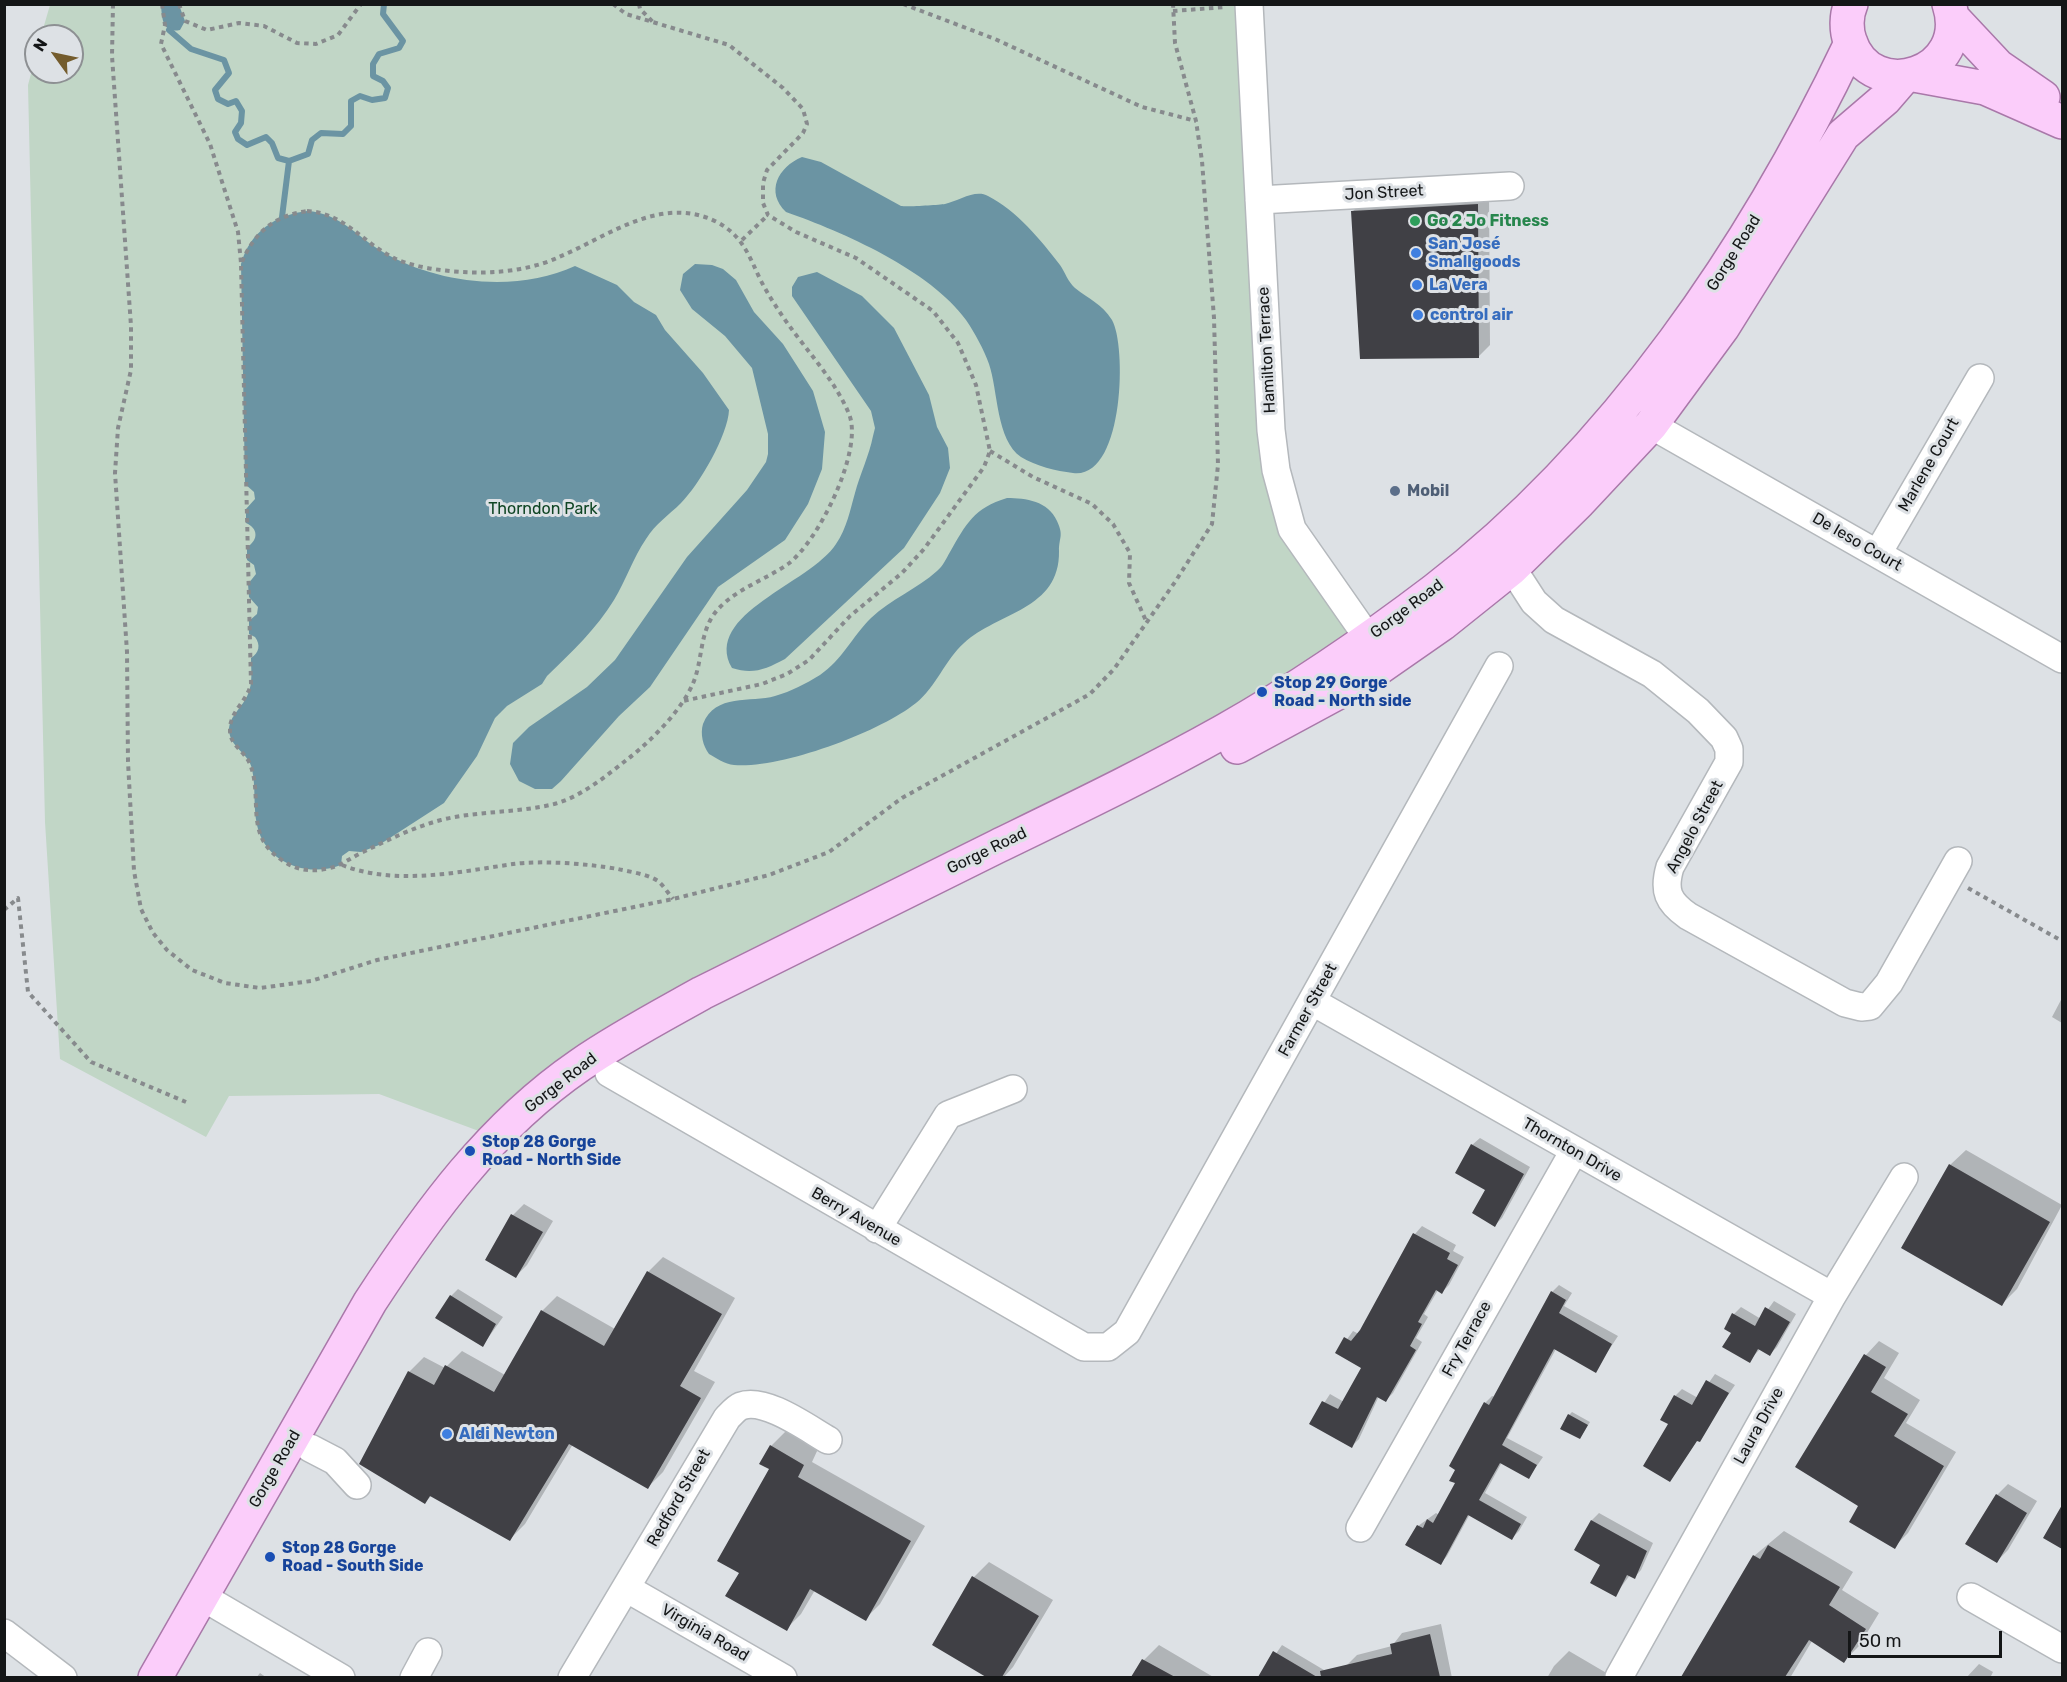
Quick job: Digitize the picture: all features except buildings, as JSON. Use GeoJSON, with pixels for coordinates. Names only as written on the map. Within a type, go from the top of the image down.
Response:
{"type":"FeatureCollection","features":[{"type":"Feature","properties":{"kind":"main road","name":"Gorge Road"},"geometry":{"type":"LineString","coordinates":[[181,1677],[211,1601],[370,1302],[408,1242],[440,1200],[495,1137],[579,1065],[702,993],[1224,731],[1318,674],[1442,624],[1512,568],[1651,425],[1723,327],[1828,155],[1843,135],[1909,76],[1928,70],[1944,53],[1953,30],[1951,9]]}},
{"type":"Feature","properties":{"kind":"main road"},"geometry":{"type":"LineString","coordinates":[[1951,9],[1998,66],[2062,111]]}},
{"type":"Feature","properties":{"kind":"main road","name":"Gorge Road"},"geometry":{"type":"LineString","coordinates":[[155,1677],[211,1601],[310,1448],[380,1324],[426,1251],[473,1190],[521,1140],[573,1096],[674,1031],[1217,758],[1327,699],[1437,588],[1507,528],[1626,404],[1704,302],[1757,218],[1826,96],[1846,17]]}},
{"type":"Feature","properties":{"kind":"main road"},"geometry":{"type":"LineString","coordinates":[[1846,17],[1856,53],[1871,69],[1884,75],[1909,76],[1985,88],[2062,122]]}},
{"type":"Feature","properties":{"kind":"street","name":"Hamilton Terrace"},"geometry":{"type":"LineString","coordinates":[[1249,5],[1271,430],[1276,470],[1292,529],[1376,651]]}},
{"type":"Feature","properties":{"kind":"street","name":"Jon Street"},"geometry":{"type":"LineString","coordinates":[[1259,200],[1510,186]]}},
{"type":"Feature","properties":{"kind":"street","name":"Marlene Court"},"geometry":{"type":"LineString","coordinates":[[1878,553],[1980,378]]}},
{"type":"Feature","properties":{"kind":"street","name":"De Ieso Court"},"geometry":{"type":"LineString","coordinates":[[1651,425],[2062,659]]}},
{"type":"Feature","properties":{"kind":"street","name":"Angelo Street"},"geometry":{"type":"LineString","coordinates":[[1512,568],[1534,602],[1554,620],[1652,674],[1698,711],[1724,738],[1729,749],[1729,762],[1670,867],[1666,882],[1667,896],[1674,906],[1688,916],[1845,1003],[1861,1007],[1870,1006],[1889,982],[1960,873]]}},
{"type":"Feature","properties":{"kind":"street","name":"Farmer Street"},"geometry":{"type":"LineString","coordinates":[[1108,1347],[1126,1332],[1313,1002],[1499,666]]}},
{"type":"Feature","properties":{"kind":"street","name":"Thornton Drive"},"geometry":{"type":"LineString","coordinates":[[1313,1002],[1832,1296]]}},
{"type":"Feature","properties":{"kind":"street","name":"Berry Avenue"},"geometry":{"type":"LineString","coordinates":[[609,1073],[1084,1347],[1108,1347]]}},
{"type":"Feature","properties":{"kind":"street"},"geometry":{"type":"LineString","coordinates":[[877,1229],[948,1115],[1012,1089]]}},
{"type":"Feature","properties":{"kind":"street","name":"Fry Terrace"},"geometry":{"type":"LineString","coordinates":[[1360,1528],[1574,1151]]}},
{"type":"Feature","properties":{"kind":"street","name":"Laura Drive"},"geometry":{"type":"LineString","coordinates":[[1618,1677],[1832,1296],[1904,1177]]}},
{"type":"Feature","properties":{"kind":"street","name":"Redford Street"},"geometry":{"type":"LineString","coordinates":[[572,1677],[727,1418],[740,1406],[757,1404],[783,1414],[828,1440]]}},
{"type":"Feature","properties":{"kind":"street"},"geometry":{"type":"LineString","coordinates":[[310,1448],[335,1461],[357,1485]]}},
{"type":"Feature","properties":{"kind":"street","name":"Virginia Road"},"geometry":{"type":"LineString","coordinates":[[626,1588],[783,1677]]}},
{"type":"Feature","properties":{"kind":"street"},"geometry":{"type":"LineString","coordinates":[[1971,1597],[2062,1649]]}},
{"type":"Feature","properties":{"kind":"street"},"geometry":{"type":"LineString","coordinates":[[211,1601],[341,1677]]}},
{"type":"Feature","properties":{"kind":"street"},"geometry":{"type":"LineString","coordinates":[[4,1633],[63,1677]]}},
{"type":"Feature","properties":{"kind":"street"},"geometry":{"type":"LineString","coordinates":[[414,1677],[428,1652]]}},
{"type":"Feature","properties":{"kind":"path"},"geometry":{"type":"LineString","coordinates":[[113,4],[112,56],[131,326],[131,370],[118,428],[115,473],[127,652],[128,762],[134,871],[141,909],[153,933],[167,950],[192,970],[225,983],[260,988],[311,981],[377,960],[673,899],[769,875],[828,852],[902,798],[1090,694],[1114,669],[1212,524],[1218,465],[1214,318],[1202,161],[1196,121],[1175,43],[1173,4]]}},
{"type":"Feature","properties":{"kind":"path"},"geometry":{"type":"LineString","coordinates":[[162,4],[165,25],[161,45],[210,144],[238,232],[241,264],[251,684],[248,696],[232,719],[229,732],[232,743],[252,767],[257,825],[260,835],[271,851],[284,862],[300,869],[326,869],[341,865],[391,838],[439,820],[554,805],[580,792],[632,756],[683,701],[695,680],[704,636],[713,616],[740,592],[787,564],[805,549],[823,522],[837,490],[854,432],[850,415],[836,391],[767,292],[742,240],[717,223],[697,215],[673,212],[616,227],[546,263],[494,272],[409,265],[380,251],[344,222],[326,214],[307,211],[293,213],[270,223],[255,237],[241,264]]}},
{"type":"Feature","properties":{"kind":"path"},"geometry":{"type":"LineString","coordinates":[[179,4],[185,21],[207,30],[239,22],[264,26],[297,43],[316,44],[338,35],[361,4]]}},
{"type":"Feature","properties":{"kind":"path"},"geometry":{"type":"LineString","coordinates":[[613,4],[626,14],[729,45],[783,88],[803,109],[807,124],[803,133],[767,170],[763,183],[763,203],[768,215],[796,232],[856,258],[933,311],[958,343],[976,385],[990,451],[984,467],[924,549],[902,573],[842,624],[809,660],[787,674],[762,684],[683,701]]}},
{"type":"Feature","properties":{"kind":"path"},"geometry":{"type":"LineString","coordinates":[[639,4],[640,9],[656,24]]}},
{"type":"Feature","properties":{"kind":"path"},"geometry":{"type":"LineString","coordinates":[[903,4],[995,39],[1142,106],[1196,121]]}},
{"type":"Feature","properties":{"kind":"path"},"geometry":{"type":"LineString","coordinates":[[1173,11],[1249,5]]}},
{"type":"Feature","properties":{"kind":"path"},"geometry":{"type":"LineString","coordinates":[[742,240],[768,215]]}},
{"type":"Feature","properties":{"kind":"path"},"geometry":{"type":"LineString","coordinates":[[990,451],[1033,477],[1092,504],[1113,524],[1130,553],[1130,583],[1147,623]]}},
{"type":"Feature","properties":{"kind":"path"},"geometry":{"type":"LineString","coordinates":[[341,865],[361,873],[386,874],[479,871],[515,864],[605,867],[635,873],[658,881],[673,899]]}},
{"type":"Feature","properties":{"kind":"path"},"geometry":{"type":"LineString","coordinates":[[1960,873],[2062,941]]}},
{"type":"Feature","properties":{"kind":"path"},"geometry":{"type":"LineString","coordinates":[[4,910],[18,898],[28,992],[91,1062],[186,1102]]}},
{"type":"Feature","properties":{"kind":"green space","name":"Thorndon Park"},"geometry":{"type":"Polygon","coordinates":[[[50,5],[1249,5],[1276,470],[1366,639],[702,993],[495,1137],[379,1094],[229,1096],[206,1137],[60,1059],[45,822],[28,85],[84,84],[84,24],[44,24],[50,5]]]}},
{"type":"Feature","properties":{"kind":"water"},"geometry":{"type":"Polygon","coordinates":[[[161,5],[179,5],[185,21],[180,30],[174,31],[166,27],[161,5]]]}},
{"type":"Feature","properties":{"kind":"water"},"geometry":{"type":"Polygon","coordinates":[[[802,157],[821,162],[901,206],[945,204],[972,195],[983,194],[999,202],[1037,236],[1073,286],[1108,314],[1117,334],[1120,382],[1112,435],[1103,456],[1090,470],[1073,473],[1053,469],[1021,457],[1013,449],[1002,427],[992,375],[982,347],[966,320],[931,285],[908,269],[859,242],[786,212],[776,196],[777,181],[786,167],[802,157]]]}},
{"type":"Feature","properties":{"kind":"water"},"geometry":{"type":"Polygon","coordinates":[[[307,211],[329,216],[347,226],[373,246],[404,263],[452,278],[503,282],[528,280],[575,266],[617,285],[634,302],[656,315],[665,330],[703,373],[729,410],[724,433],[704,472],[688,495],[650,534],[600,620],[542,684],[507,706],[495,718],[477,756],[444,803],[379,845],[361,852],[349,851],[342,856],[341,865],[315,870],[289,864],[278,858],[262,838],[257,825],[252,769],[230,736],[229,730],[231,720],[250,690],[251,658],[258,646],[255,637],[249,634],[249,621],[257,614],[258,607],[249,597],[248,584],[256,574],[254,565],[247,560],[247,547],[254,541],[255,531],[246,523],[246,509],[255,499],[254,492],[245,484],[241,264],[251,243],[265,227],[284,216],[307,211]]]}},
{"type":"Feature","properties":{"kind":"water"},"geometry":{"type":"Polygon","coordinates":[[[695,264],[712,265],[723,269],[736,280],[754,312],[783,344],[813,391],[825,432],[822,469],[808,504],[785,540],[718,587],[650,687],[619,716],[552,789],[535,789],[519,781],[510,764],[513,743],[529,727],[587,687],[615,660],[687,557],[747,490],[766,462],[768,434],[752,368],[725,336],[692,309],[680,290],[683,274],[695,264]]]}},
{"type":"Feature","properties":{"kind":"water"},"geometry":{"type":"Polygon","coordinates":[[[817,272],[862,296],[894,328],[929,395],[937,427],[948,448],[950,468],[940,493],[904,548],[785,659],[759,670],[740,670],[732,668],[727,649],[732,631],[763,601],[823,559],[836,544],[848,519],[875,428],[871,411],[792,296],[792,287],[798,277],[817,272]]]}},
{"type":"Feature","properties":{"kind":"water"},"geometry":{"type":"Polygon","coordinates":[[[1007,498],[1036,502],[1053,514],[1061,533],[1057,571],[1049,586],[1038,598],[964,643],[951,657],[923,697],[900,714],[879,725],[803,755],[754,765],[734,765],[709,754],[703,740],[702,728],[709,714],[725,703],[766,698],[787,692],[820,675],[835,662],[871,618],[939,569],[972,518],[986,507],[1007,498]]]}},
{"type":"Feature","properties":{"kind":"waterway"},"geometry":{"type":"LineString","coordinates":[[282,217],[289,161],[308,154],[312,140],[321,133],[343,134],[351,126],[351,101],[360,96],[372,100],[385,98],[388,88],[383,81],[373,76],[373,64],[379,54],[399,48],[403,41],[383,14],[384,4]]}},
{"type":"Feature","properties":{"kind":"waterway"},"geometry":{"type":"LineString","coordinates":[[169,30],[191,49],[224,60],[229,73],[215,90],[218,99],[228,104],[236,101],[242,111],[241,123],[235,132],[238,139],[247,145],[266,137],[272,143],[278,158],[289,161]]}},
{"type":"Feature","properties":{"kind":"place","name":"Go 2 Jo Fitness"},"geometry":{"type":"Point","coordinates":[1415,221]}},
{"type":"Feature","properties":{"kind":"place","name":"San José Smallgoods"},"geometry":{"type":"Point","coordinates":[1416,253]}},
{"type":"Feature","properties":{"kind":"place","name":"La Vera"},"geometry":{"type":"Point","coordinates":[1417,285]}},
{"type":"Feature","properties":{"kind":"place","name":"control air"},"geometry":{"type":"Point","coordinates":[1418,315]}},
{"type":"Feature","properties":{"kind":"place","name":"Mobil"},"geometry":{"type":"Point","coordinates":[1395,491]}},
{"type":"Feature","properties":{"kind":"place","name":"Stop 29 Gorge Road - North side"},"geometry":{"type":"Point","coordinates":[1262,692]}},
{"type":"Feature","properties":{"kind":"place","name":"Stop 28 Gorge Road - North Side"},"geometry":{"type":"Point","coordinates":[470,1151]}},
{"type":"Feature","properties":{"kind":"place","name":"Aldi Newton"},"geometry":{"type":"Point","coordinates":[447,1434]}},
{"type":"Feature","properties":{"kind":"place","name":"Stop 28 Gorge Road - South Side"},"geometry":{"type":"Point","coordinates":[270,1557]}}]}
